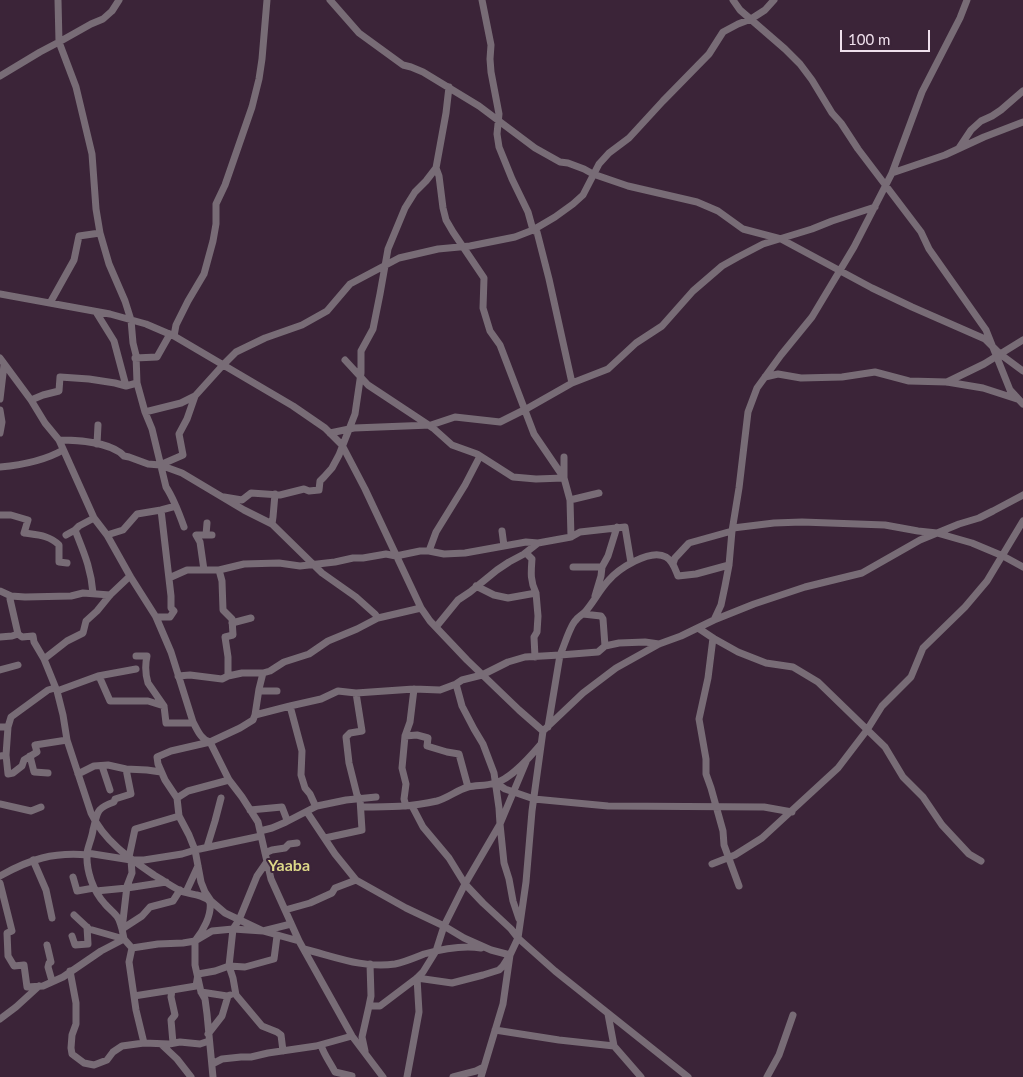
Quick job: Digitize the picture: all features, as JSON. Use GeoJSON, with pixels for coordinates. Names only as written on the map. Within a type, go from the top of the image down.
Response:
{"type":"FeatureCollection","features":[{"type":"Feature","properties":{"kind":"street"},"geometry":{"type":"LineString","coordinates":[[58,0],[59,42],[76,87],[92,154],[96,209],[100,233],[109,264],[126,301],[131,320],[137,383],[152,429],[166,487],[172,495],[184,527]]}},
{"type":"Feature","properties":{"kind":"street"},"geometry":{"type":"LineString","coordinates":[[0,76],[20,63],[103,19],[112,11],[118,0]]}},
{"type":"Feature","properties":{"kind":"street"},"geometry":{"type":"LineString","coordinates":[[135,358],[157,357],[172,335],[188,301],[204,274],[215,232],[216,204],[226,185],[252,107],[261,66],[267,0]]}},
{"type":"Feature","properties":{"kind":"street"},"geometry":{"type":"LineString","coordinates":[[330,0],[359,33],[403,64],[449,87],[499,120],[535,148],[560,162],[648,191],[698,202],[718,211],[743,229],[781,239],[872,288],[912,308],[985,339],[992,345]]}},
{"type":"Feature","properties":{"kind":"street"},"geometry":{"type":"LineString","coordinates":[[482,0],[491,45],[491,72],[499,114],[497,134],[499,147],[528,212],[533,230],[538,232],[572,383]]}},
{"type":"Feature","properties":{"kind":"street"},"geometry":{"type":"LineString","coordinates":[[733,0],[740,10],[800,64],[832,113],[842,123],[858,149],[921,232],[929,249],[986,330],[998,355],[1010,390],[1021,402]]}},
{"type":"Feature","properties":{"kind":"street"},"geometry":{"type":"LineString","coordinates":[[160,466],[183,455],[180,434],[195,396],[236,352],[265,338],[302,326],[328,311],[350,284],[399,258],[438,249],[463,247],[515,237],[533,230],[574,204],[583,194],[599,164],[609,153],[629,138],[708,54],[723,32],[751,19],[765,10],[774,0]]}},
{"type":"Feature","properties":{"kind":"street"},"geometry":{"type":"LineString","coordinates":[[714,620],[721,605],[729,565],[748,412],[757,388],[812,317],[854,247],[892,173],[926,84],[960,18],[967,0]]}},
{"type":"Feature","properties":{"kind":"street"},"geometry":{"type":"LineString","coordinates":[[224,497],[242,500],[251,493],[280,495],[304,488],[309,491],[319,490],[320,480],[332,468],[343,448],[355,414],[361,351],[373,328],[388,248],[405,208],[415,192],[436,168],[449,87]]}},
{"type":"Feature","properties":{"kind":"street"},"geometry":{"type":"LineString","coordinates":[[959,148],[971,130],[981,121],[1001,110],[1023,91]]}},
{"type":"Feature","properties":{"kind":"street"},"geometry":{"type":"LineString","coordinates":[[892,173],[945,155],[1023,122]]}},
{"type":"Feature","properties":{"kind":"street"},"geometry":{"type":"LineString","coordinates":[[436,168],[446,220],[452,232],[484,278],[483,308],[490,331],[500,345],[534,434],[564,478]]}},
{"type":"Feature","properties":{"kind":"street"},"geometry":{"type":"LineString","coordinates":[[330,433],[350,428],[428,425],[455,417],[500,422],[572,383],[608,369],[636,343],[662,326],[693,291],[722,266],[751,249],[875,207]]}},
{"type":"Feature","properties":{"kind":"street"},"geometry":{"type":"LineString","coordinates":[[50,303],[74,260],[79,236],[100,233]]}},
{"type":"Feature","properties":{"kind":"street"},"geometry":{"type":"LineString","coordinates":[[0,294],[96,312],[146,324],[172,335],[293,406],[325,428],[343,448],[421,608],[430,621],[482,675],[545,729]]}},
{"type":"Feature","properties":{"kind":"street"},"geometry":{"type":"LineString","coordinates":[[96,312],[114,341],[126,386]]}},
{"type":"Feature","properties":{"kind":"street"},"geometry":{"type":"LineString","coordinates":[[947,382],[984,364],[1023,340]]}},
{"type":"Feature","properties":{"kind":"street"},"geometry":{"type":"LineString","coordinates":[[998,355],[1023,371]]}},
{"type":"Feature","properties":{"kind":"street"},"geometry":{"type":"LineString","coordinates":[[345,360],[368,385],[428,425],[452,445],[480,456],[512,476],[536,479],[564,478]]}},
{"type":"Feature","properties":{"kind":"street"},"geometry":{"type":"LineString","coordinates":[[0,399],[2,361]]}},
{"type":"Feature","properties":{"kind":"street"},"geometry":{"type":"LineString","coordinates":[[2,361],[59,440],[94,518],[107,535],[156,617],[171,652],[192,722],[206,741],[210,742],[229,780],[258,822],[271,879],[299,941],[352,1036],[382,1077]]}},
{"type":"Feature","properties":{"kind":"street"},"geometry":{"type":"LineString","coordinates":[[765,377],[778,374],[801,378],[842,377],[875,372],[909,381],[947,382],[983,388],[1021,402]]}},
{"type":"Feature","properties":{"kind":"street"},"geometry":{"type":"LineString","coordinates":[[31,400],[59,391],[60,377],[89,379],[126,386],[137,383]]}},
{"type":"Feature","properties":{"kind":"street"},"geometry":{"type":"LineString","coordinates":[[145,412],[181,403],[195,396]]}},
{"type":"Feature","properties":{"kind":"street"},"geometry":{"type":"LineString","coordinates":[[0,410],[2,422],[0,433]]}},
{"type":"Feature","properties":{"kind":"street"},"geometry":{"type":"LineString","coordinates":[[97,444],[98,425]]}},
{"type":"Feature","properties":{"kind":"street"},"geometry":{"type":"LineString","coordinates":[[59,440],[73,440],[108,446],[119,451],[124,456],[182,472],[244,510],[272,524],[312,564],[356,597],[376,614],[378,618]]}},
{"type":"Feature","properties":{"kind":"street"},"geometry":{"type":"LineString","coordinates":[[0,467],[24,464],[58,454],[63,450]]}},
{"type":"Feature","properties":{"kind":"street"},"geometry":{"type":"LineString","coordinates":[[429,551],[436,532],[465,485],[480,456]]}},
{"type":"Feature","properties":{"kind":"street"},"geometry":{"type":"LineString","coordinates":[[564,457],[564,478],[570,500],[571,537]]}},
{"type":"Feature","properties":{"kind":"street"},"geometry":{"type":"LineString","coordinates":[[570,500],[599,492]]}},
{"type":"Feature","properties":{"kind":"street"},"geometry":{"type":"LineString","coordinates":[[272,524],[275,494]]}},
{"type":"Feature","properties":{"kind":"street"},"geometry":{"type":"LineString","coordinates":[[545,729],[583,693],[616,668],[660,644],[754,604],[862,573],[912,544],[959,524],[979,518],[1023,495]]}},
{"type":"Feature","properties":{"kind":"street"},"geometry":{"type":"LineString","coordinates":[[107,535],[124,530],[137,514],[176,506]]}},
{"type":"Feature","properties":{"kind":"street"},"geometry":{"type":"LineString","coordinates":[[156,617],[170,617],[174,611],[171,608],[161,510]]}},
{"type":"Feature","properties":{"kind":"street"},"geometry":{"type":"LineString","coordinates":[[0,514],[11,514],[28,520],[24,533],[53,539],[58,545],[59,562],[67,563]]}},
{"type":"Feature","properties":{"kind":"street"},"geometry":{"type":"LineString","coordinates":[[66,535],[94,518]]}},
{"type":"Feature","properties":{"kind":"street"},"geometry":{"type":"LineString","coordinates":[[729,565],[696,574],[678,576],[674,564],[675,558],[689,543],[733,529],[774,523],[802,522],[885,525],[937,533],[972,543],[1023,567]]}},
{"type":"Feature","properties":{"kind":"street"},"geometry":{"type":"LineString","coordinates":[[712,864],[748,848],[762,838],[838,768],[867,730],[882,706],[911,676],[923,648],[965,607],[987,581],[1023,522]]}},
{"type":"Feature","properties":{"kind":"street"},"geometry":{"type":"LineString","coordinates":[[204,570],[200,542],[196,535],[209,535],[207,523]]}},
{"type":"Feature","properties":{"kind":"street"},"geometry":{"type":"LineString","coordinates":[[594,601],[602,567],[608,556],[617,527]]}},
{"type":"Feature","properties":{"kind":"street"},"geometry":{"type":"LineString","coordinates":[[169,578],[187,570],[219,570],[244,564],[279,563],[300,566],[386,554],[396,556],[420,551],[444,554],[465,553],[526,542],[538,543],[571,537],[580,532],[617,527],[625,527],[631,563]]}},
{"type":"Feature","properties":{"kind":"street"},"geometry":{"type":"LineString","coordinates":[[75,530],[86,554],[93,593]]}},
{"type":"Feature","properties":{"kind":"street"},"geometry":{"type":"LineString","coordinates":[[502,531],[504,546]]}},
{"type":"Feature","properties":{"kind":"street"},"geometry":{"type":"LineString","coordinates":[[436,627],[458,600],[538,543]]}},
{"type":"Feature","properties":{"kind":"street"},"geometry":{"type":"LineString","coordinates":[[526,553],[532,559],[532,585],[536,593],[538,616],[537,632],[534,637],[534,657]]}},
{"type":"Feature","properties":{"kind":"street"},"geometry":{"type":"LineString","coordinates":[[417,978],[452,983],[499,970],[510,955],[518,938],[541,744],[560,655],[575,620],[583,614],[614,574],[642,557],[665,556],[674,564]]}},
{"type":"Feature","properties":{"kind":"street"},"geometry":{"type":"LineString","coordinates":[[573,567],[602,567]]}},
{"type":"Feature","properties":{"kind":"street"},"geometry":{"type":"LineString","coordinates":[[219,570],[222,581],[223,610],[232,619],[234,635],[225,637],[228,676]]}},
{"type":"Feature","properties":{"kind":"street"},"geometry":{"type":"LineString","coordinates":[[44,658],[83,633],[86,621],[130,576]]}},
{"type":"Feature","properties":{"kind":"street"},"geometry":{"type":"LineString","coordinates":[[476,586],[494,595],[508,598],[536,593]]}},
{"type":"Feature","properties":{"kind":"street"},"geometry":{"type":"LineString","coordinates":[[0,591],[11,596],[25,597],[70,596],[82,593],[110,595]]}},
{"type":"Feature","properties":{"kind":"street"},"geometry":{"type":"LineString","coordinates":[[11,596],[10,599],[18,634],[22,637],[33,636],[34,642],[44,658],[56,690],[67,740],[78,774],[95,823],[102,832],[130,858],[166,882],[183,891],[210,901],[225,914],[276,936],[299,941]]}},
{"type":"Feature","properties":{"kind":"street"},"geometry":{"type":"LineString","coordinates":[[178,676],[190,675],[222,679],[242,673],[270,671],[284,662],[308,654],[328,641],[378,618],[421,608]]}},
{"type":"Feature","properties":{"kind":"street"},"geometry":{"type":"LineString","coordinates":[[583,614],[601,616],[603,619],[605,646]]}},
{"type":"Feature","properties":{"kind":"street"},"geometry":{"type":"LineString","coordinates":[[232,623],[251,618]]}},
{"type":"Feature","properties":{"kind":"street"},"geometry":{"type":"LineString","coordinates":[[698,628],[738,652],[766,663],[793,667],[818,682],[885,747],[903,777],[923,797],[942,825],[969,854],[981,861]]}},
{"type":"Feature","properties":{"kind":"street"},"geometry":{"type":"LineString","coordinates":[[0,637],[18,634]]}},
{"type":"Feature","properties":{"kind":"street"},"geometry":{"type":"LineString","coordinates":[[713,638],[708,678],[699,719],[706,759],[706,774],[722,831],[724,845],[738,886]]}},
{"type":"Feature","properties":{"kind":"street"},"geometry":{"type":"LineString","coordinates":[[255,715],[321,700],[338,691],[440,690],[525,657],[598,652],[605,646],[627,642],[660,644]]}},
{"type":"Feature","properties":{"kind":"street"},"geometry":{"type":"LineString","coordinates":[[136,656],[147,656],[146,678],[164,706],[166,723],[192,722]]}},
{"type":"Feature","properties":{"kind":"street"},"geometry":{"type":"LineString","coordinates":[[0,670],[18,665]]}},
{"type":"Feature","properties":{"kind":"street"},"geometry":{"type":"LineString","coordinates":[[67,740],[35,745],[37,752],[24,760],[22,766],[14,773],[4,774],[3,755],[8,743],[4,727],[11,716],[48,690],[56,690],[100,676],[136,669]]}},
{"type":"Feature","properties":{"kind":"street"},"geometry":{"type":"LineString","coordinates":[[212,1077],[205,999],[201,992],[195,965],[195,941],[200,935],[211,906],[205,892],[189,835],[179,816],[177,798],[164,780],[157,757],[171,751],[210,742],[253,720],[262,673]]}},
{"type":"Feature","properties":{"kind":"street"},"geometry":{"type":"LineString","coordinates":[[100,676],[110,701],[148,701],[164,706]]}},
{"type":"Feature","properties":{"kind":"street"},"geometry":{"type":"LineString","coordinates":[[456,684],[462,706],[489,758],[496,783],[504,863],[520,922]]}},
{"type":"Feature","properties":{"kind":"street"},"geometry":{"type":"LineString","coordinates":[[414,689],[410,722],[405,736],[402,768],[406,784],[404,799],[423,827],[449,858],[465,884],[518,938],[555,971],[688,1077]]}},
{"type":"Feature","properties":{"kind":"street"},"geometry":{"type":"LineString","coordinates":[[259,691],[277,691]]}},
{"type":"Feature","properties":{"kind":"street"},"geometry":{"type":"LineString","coordinates":[[325,838],[362,830],[360,799],[357,795],[351,771],[346,737],[350,733],[362,731],[356,692]]}},
{"type":"Feature","properties":{"kind":"street"},"geometry":{"type":"LineString","coordinates":[[290,706],[302,751],[301,775],[305,788],[317,806]]}},
{"type":"Feature","properties":{"kind":"street"},"geometry":{"type":"LineString","coordinates":[[405,736],[428,738],[427,746],[459,754],[468,787]]}},
{"type":"Feature","properties":{"kind":"street"},"geometry":{"type":"LineString","coordinates":[[361,808],[409,806],[444,798],[468,787],[496,783],[526,762],[541,744]]}},
{"type":"Feature","properties":{"kind":"street"},"geometry":{"type":"LineString","coordinates":[[30,756],[34,772],[48,773]]}},
{"type":"Feature","properties":{"kind":"street"},"geometry":{"type":"LineString","coordinates":[[369,1006],[380,1006],[423,972],[436,951],[444,926],[465,884],[500,824],[526,762]]}},
{"type":"Feature","properties":{"kind":"street"},"geometry":{"type":"LineString","coordinates":[[78,774],[94,766],[108,765],[126,769],[161,772]]}},
{"type":"Feature","properties":{"kind":"street"},"geometry":{"type":"LineString","coordinates":[[102,766],[110,790]]}},
{"type":"Feature","properties":{"kind":"street"},"geometry":{"type":"LineString","coordinates":[[126,769],[131,794],[115,798],[114,802],[104,806],[96,813],[87,854],[89,870],[95,890],[103,903],[118,918],[124,938],[132,948]]}},
{"type":"Feature","properties":{"kind":"street"},"geometry":{"type":"LineString","coordinates":[[177,798],[188,791],[229,780]]}},
{"type":"Feature","properties":{"kind":"street"},"geometry":{"type":"LineString","coordinates":[[496,783],[505,790],[534,799],[608,806],[764,808],[792,812]]}},
{"type":"Feature","properties":{"kind":"street"},"geometry":{"type":"LineString","coordinates":[[0,876],[22,864],[49,856],[87,854],[144,860],[182,854],[261,833],[317,806],[376,797]]}},
{"type":"Feature","properties":{"kind":"street"},"geometry":{"type":"LineString","coordinates":[[206,848],[221,798]]}},
{"type":"Feature","properties":{"kind":"street"},"geometry":{"type":"LineString","coordinates":[[0,804],[31,811],[41,807]]}},
{"type":"Feature","properties":{"kind":"street"},"geometry":{"type":"LineString","coordinates":[[250,810],[282,806],[288,820]]}},
{"type":"Feature","properties":{"kind":"street"},"geometry":{"type":"LineString","coordinates":[[307,812],[356,880],[406,908],[491,950]]}},
{"type":"Feature","properties":{"kind":"street"},"geometry":{"type":"LineString","coordinates":[[122,929],[127,888],[132,873],[130,858],[135,829],[179,816]]}},
{"type":"Feature","properties":{"kind":"street"},"geometry":{"type":"LineString","coordinates":[[265,853],[297,843]]}},
{"type":"Feature","properties":{"kind":"street"},"geometry":{"type":"LineString","coordinates":[[33,860],[46,890],[52,918]]}},
{"type":"Feature","properties":{"kind":"street"},"geometry":{"type":"LineString","coordinates":[[70,971],[76,1004],[76,1024],[71,1048],[72,1054],[84,1063],[94,1064],[107,1060],[113,1052],[122,1046],[180,1042],[200,1044],[209,1038],[232,995],[234,978],[229,966],[233,929],[239,920],[257,876],[266,863]]}},
{"type":"Feature","properties":{"kind":"street"},"geometry":{"type":"LineString","coordinates":[[122,929],[142,916],[150,907],[173,901],[183,891],[198,866]]}},
{"type":"Feature","properties":{"kind":"street"},"geometry":{"type":"LineString","coordinates":[[73,877],[77,891],[127,888],[166,882]]}},
{"type":"Feature","properties":{"kind":"street"},"geometry":{"type":"LineString","coordinates":[[285,910],[310,903],[332,893],[335,888],[356,880]]}},
{"type":"Feature","properties":{"kind":"street"},"geometry":{"type":"LineString","coordinates":[[0,883],[2,901],[12,931],[7,932],[8,956],[14,966],[24,965],[28,987],[43,986],[63,977],[124,938]]}},
{"type":"Feature","properties":{"kind":"street"},"geometry":{"type":"LineString","coordinates":[[74,915],[87,927],[108,935],[124,938]]}},
{"type":"Feature","properties":{"kind":"street"},"geometry":{"type":"LineString","coordinates":[[132,948],[195,941],[212,932],[233,929],[264,931],[291,924]]}},
{"type":"Feature","properties":{"kind":"street"},"geometry":{"type":"LineString","coordinates":[[72,936],[75,945],[88,944],[87,927]]}},
{"type":"Feature","properties":{"kind":"street"},"geometry":{"type":"LineString","coordinates":[[198,974],[229,966],[244,967],[274,959],[276,936]]}},
{"type":"Feature","properties":{"kind":"street"},"geometry":{"type":"LineString","coordinates":[[47,945],[52,962],[48,963],[48,967],[52,981]]}},
{"type":"Feature","properties":{"kind":"street"},"geometry":{"type":"LineString","coordinates":[[304,949],[351,961],[378,965],[395,964],[450,948],[477,947],[510,955]]}},
{"type":"Feature","properties":{"kind":"street"},"geometry":{"type":"LineString","coordinates":[[132,948],[129,962],[144,1043]]}},
{"type":"Feature","properties":{"kind":"street"},"geometry":{"type":"LineString","coordinates":[[481,1077],[503,1004],[510,955]]}},
{"type":"Feature","properties":{"kind":"street"},"geometry":{"type":"LineString","coordinates":[[366,1054],[362,1037],[371,996],[370,964]]}},
{"type":"Feature","properties":{"kind":"street"},"geometry":{"type":"LineString","coordinates":[[134,996],[196,986],[198,974]]}},
{"type":"Feature","properties":{"kind":"street"},"geometry":{"type":"LineString","coordinates":[[407,1077],[419,1012],[417,978]]}},
{"type":"Feature","properties":{"kind":"street"},"geometry":{"type":"LineString","coordinates":[[0,1019],[39,986]]}},
{"type":"Feature","properties":{"kind":"street"},"geometry":{"type":"LineString","coordinates":[[172,990],[171,997],[175,1014],[171,1020],[173,1043]]}},
{"type":"Feature","properties":{"kind":"street"},"geometry":{"type":"LineString","coordinates":[[201,992],[232,995],[262,1026],[281,1035],[283,1052]]}},
{"type":"Feature","properties":{"kind":"street"},"geometry":{"type":"LineString","coordinates":[[608,1014],[614,1046],[641,1077]]}},
{"type":"Feature","properties":{"kind":"street"},"geometry":{"type":"LineString","coordinates":[[767,1077],[779,1055],[793,1015]]}},
{"type":"Feature","properties":{"kind":"street"},"geometry":{"type":"LineString","coordinates":[[495,1030],[614,1046]]}},
{"type":"Feature","properties":{"kind":"street"},"geometry":{"type":"LineString","coordinates":[[212,1064],[222,1059],[283,1052],[321,1045],[352,1036]]}},
{"type":"Feature","properties":{"kind":"street"},"geometry":{"type":"LineString","coordinates":[[161,1044],[177,1059],[191,1077]]}},
{"type":"Feature","properties":{"kind":"street"},"geometry":{"type":"LineString","coordinates":[[321,1045],[325,1057],[335,1072],[351,1077]]}},
{"type":"Feature","properties":{"kind":"street"},"geometry":{"type":"LineString","coordinates":[[454,1077],[476,1072],[484,1067]]}},
{"type":"Feature","properties":{"kind":"district","name":"Yaaba"},"geometry":{"type":"Point","coordinates":[289,866]}}]}
